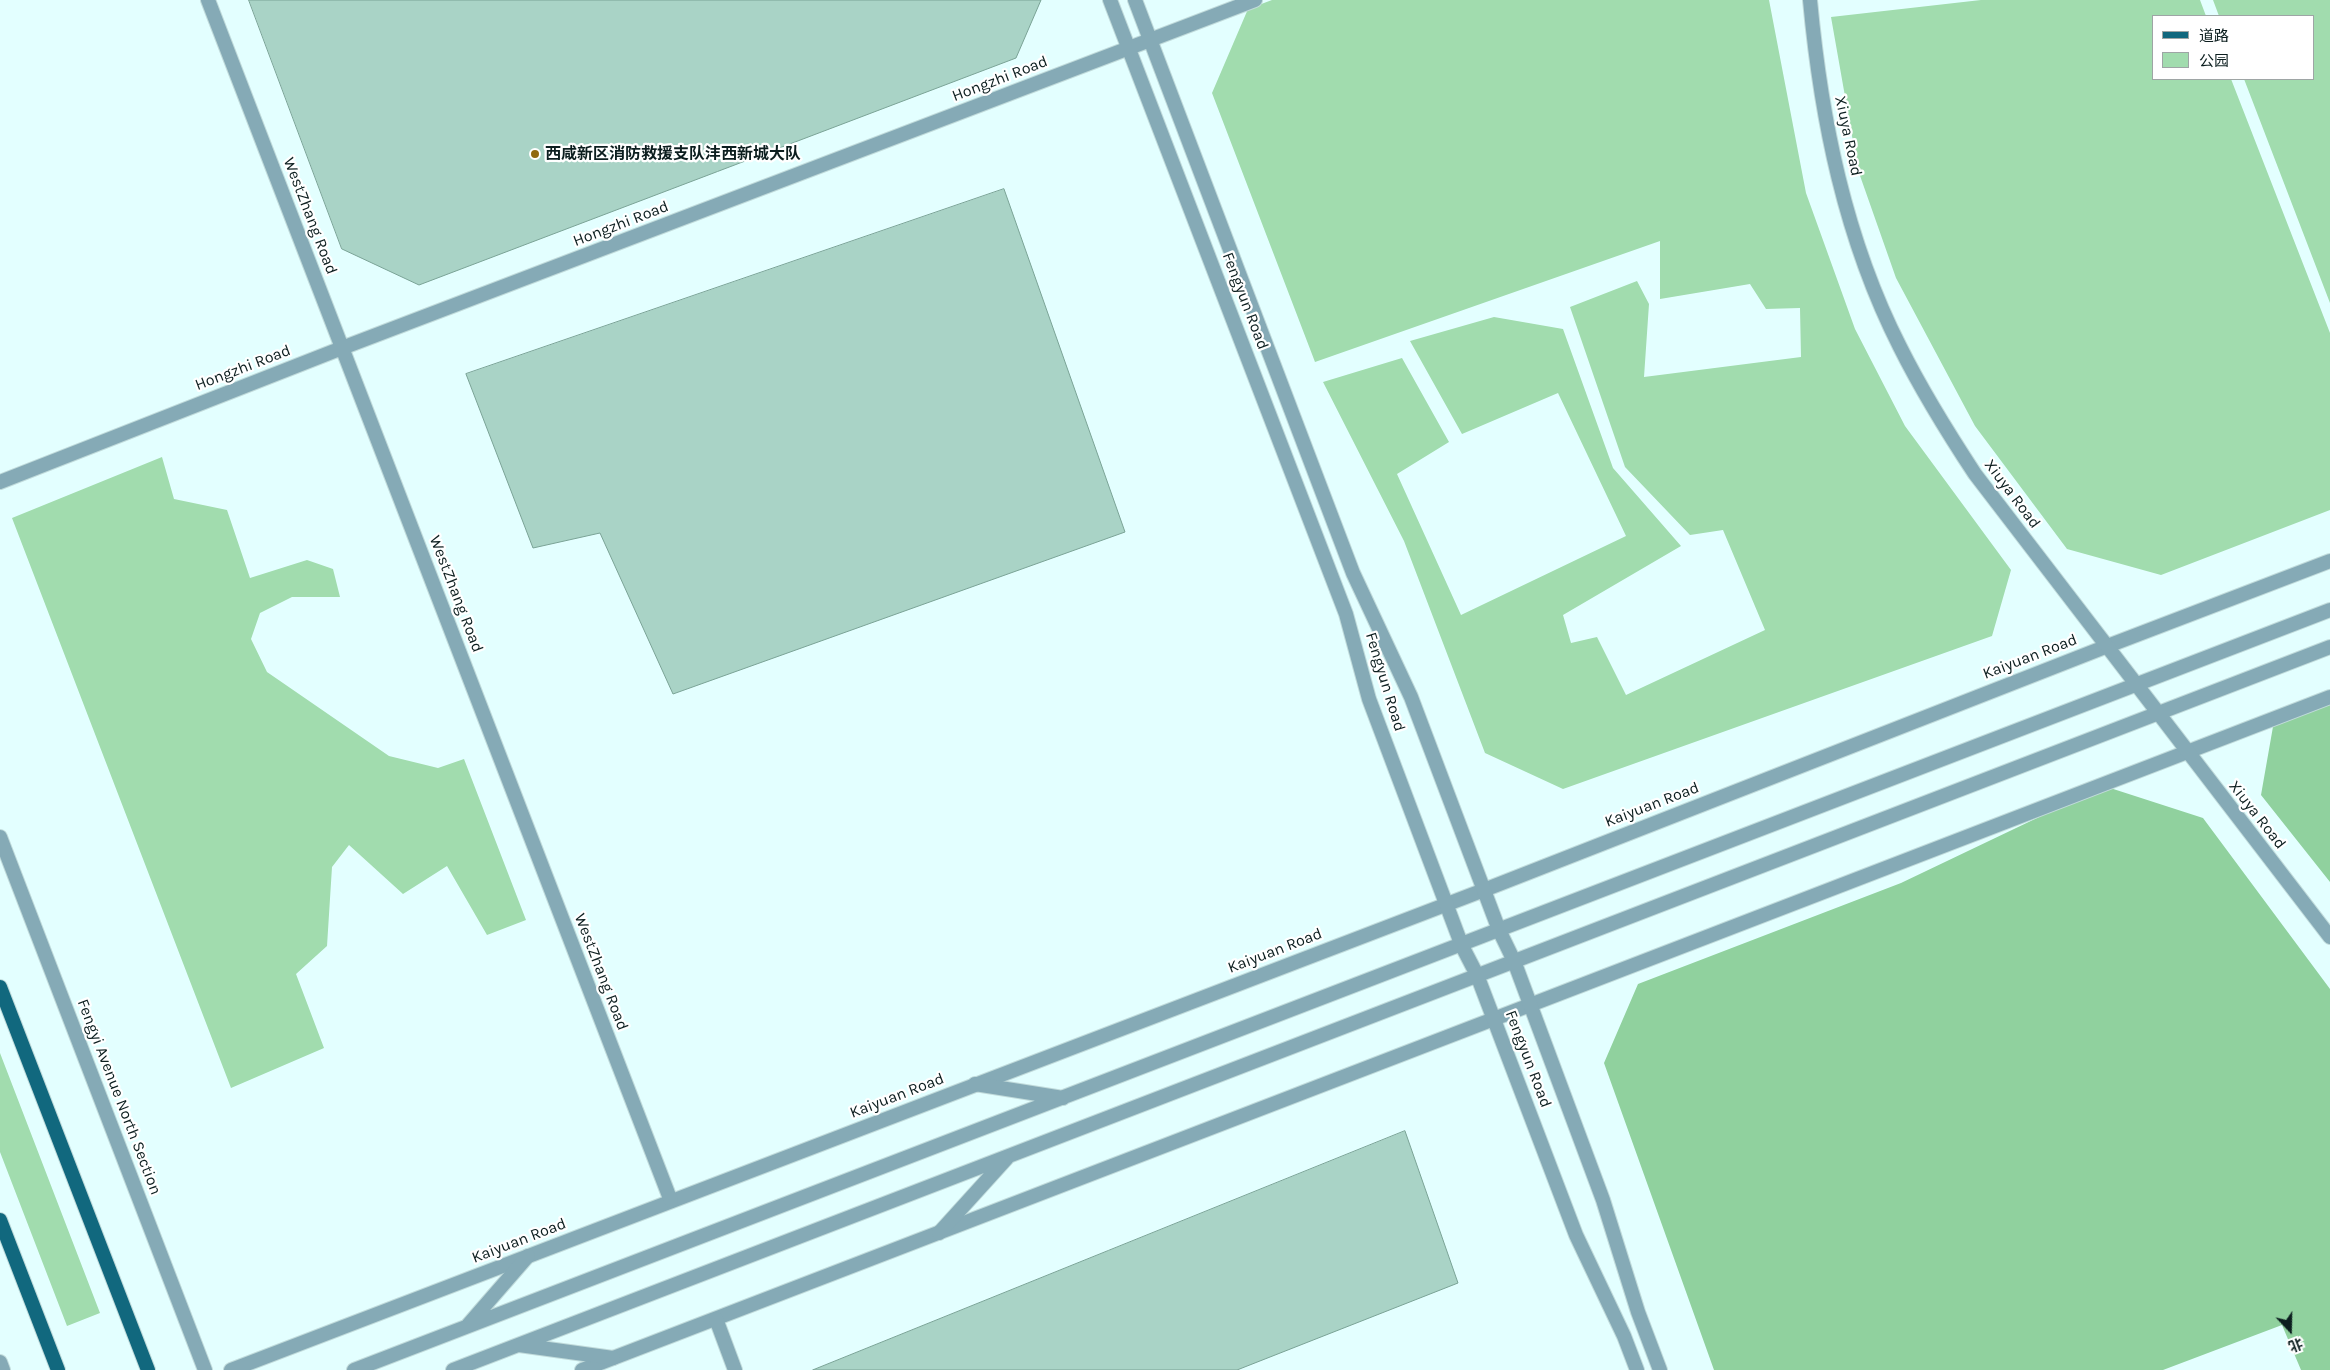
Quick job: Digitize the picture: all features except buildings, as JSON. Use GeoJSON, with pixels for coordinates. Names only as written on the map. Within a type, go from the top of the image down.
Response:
{"type":"FeatureCollection","features":[{"type":"Feature","properties":{"kind":"main road"},"geometry":{"type":"LineString","coordinates":[[0,987],[148,1370]]}},
{"type":"Feature","properties":{"kind":"main road"},"geometry":{"type":"LineString","coordinates":[[0,1220],[58,1370]]}},
{"type":"Feature","properties":{"kind":"street","name":"WestZhang Road"},"geometry":{"type":"LineString","coordinates":[[208,0],[670,1201]]}},
{"type":"Feature","properties":{"kind":"street","name":"Fengyun Road"},"geometry":{"type":"LineString","coordinates":[[1110,0],[1346,614],[1369,699],[1462,946],[1477,975],[1576,1236],[1624,1336],[1637,1370]]}},
{"type":"Feature","properties":{"kind":"street","name":"Fengyun Road"},"geometry":{"type":"LineString","coordinates":[[1134,0],[1353,573],[1411,697],[1499,930],[1514,961],[1603,1200],[1638,1312],[1660,1370]]}},
{"type":"Feature","properties":{"kind":"street","name":"Hongzhi Road"},"geometry":{"type":"LineString","coordinates":[[0,482],[342,348],[1255,0]]}},
{"type":"Feature","properties":{"kind":"street","name":"Xiuya Road"},"geometry":{"type":"LineString","coordinates":[[1810,0],[1818,73],[1836,171],[1852,225],[1899,346],[1934,410],[1974,474],[2134,685],[2330,937]]}},
{"type":"Feature","properties":{"kind":"street","name":"Kaiyuan Road"},"geometry":{"type":"LineString","coordinates":[[231,1370],[1484,890],[2106,646],[2330,561]]}},
{"type":"Feature","properties":{"kind":"street"},"geometry":{"type":"LineString","coordinates":[[354,1370],[1462,946],[1499,930],[2330,610]]}},
{"type":"Feature","properties":{"kind":"street"},"geometry":{"type":"LineString","coordinates":[[453,1370],[2330,647]]}},
{"type":"Feature","properties":{"kind":"street"},"geometry":{"type":"LineString","coordinates":[[582,1370],[2330,697]]}},
{"type":"Feature","properties":{"kind":"street","name":"Fengyi Avenue North Section"},"geometry":{"type":"LineString","coordinates":[[0,837],[205,1370]]}},
{"type":"Feature","properties":{"kind":"street"},"geometry":{"type":"LineString","coordinates":[[975,1084],[1063,1098]]}},
{"type":"Feature","properties":{"kind":"street"},"geometry":{"type":"LineString","coordinates":[[938,1233],[1009,1156]]}},
{"type":"Feature","properties":{"kind":"street"},"geometry":{"type":"LineString","coordinates":[[466,1328],[528,1256]]}},
{"type":"Feature","properties":{"kind":"street"},"geometry":{"type":"LineString","coordinates":[[716,1319],[735,1370]]}},
{"type":"Feature","properties":{"kind":"street"},"geometry":{"type":"LineString","coordinates":[[518,1345],[613,1358]]}},
{"type":"Feature","properties":{"kind":"street"},"geometry":{"type":"LineString","coordinates":[[0,1362],[3,1370]]}},
{"type":"Feature","properties":{"kind":"green space"},"geometry":{"type":"Polygon","coordinates":[[[1272,0],[1769,0],[1806,193],[1855,329],[1905,426],[2011,570],[1992,636],[1563,789],[1485,753],[1404,541],[1323,382],[1402,358],[1449,442],[1397,474],[1461,615],[1626,536],[1558,393],[1462,434],[1410,341],[1494,317],[1563,329],[1613,468],[1681,546],[1563,615],[1571,643],[1597,637],[1626,695],[1765,630],[1723,530],[1690,535],[1625,467],[1570,307],[1637,281],[1649,304],[1644,377],[1801,357],[1800,308],[1766,309],[1750,284],[1660,299],[1660,241],[1315,362],[1212,93],[1248,9],[1272,0]]]}},
{"type":"Feature","properties":{"kind":"green space"},"geometry":{"type":"Polygon","coordinates":[[[1981,0],[2200,0],[2206,15],[2152,15],[2152,80],[2231,80],[2330,333],[2330,510],[2161,575],[2067,549],[1975,426],[1896,278],[1858,170],[1831,17],[1981,0]]]}},
{"type":"Feature","properties":{"kind":"green space"},"geometry":{"type":"Polygon","coordinates":[[[2213,0],[2330,0],[2330,303],[2244,80],[2315,80],[2315,15],[2219,15],[2213,0]]]}},
{"type":"Feature","properties":{"kind":"green space"},"geometry":{"type":"Polygon","coordinates":[[[162,457],[174,499],[227,510],[250,578],[307,560],[333,569],[340,597],[292,597],[260,613],[251,639],[267,672],[389,756],[438,768],[464,759],[526,920],[487,935],[447,866],[403,894],[349,845],[332,867],[327,946],[296,974],[324,1048],[231,1088],[12,518],[162,457]]]}},
{"type":"Feature","properties":{"kind":"green space"},"geometry":{"type":"Polygon","coordinates":[[[2330,701],[2330,882],[2261,795],[2274,721],[2330,701]]]}},
{"type":"Feature","properties":{"kind":"green space"},"geometry":{"type":"Polygon","coordinates":[[[2104,786],[2203,818],[2330,989],[2330,1370],[2301,1370],[2282,1325],[2163,1370],[1714,1370],[1604,1063],[1638,984],[1901,883],[2104,786]]]}},
{"type":"Feature","properties":{"kind":"green space"},"geometry":{"type":"Polygon","coordinates":[[[0,1053],[100,1313],[67,1326],[0,1152],[0,1053]]]}},
{"type":"Feature","properties":{"kind":"place","name":"西咸新区消防救援支队沣西新城大队"},"geometry":{"type":"Point","coordinates":[535,154]}}]}
